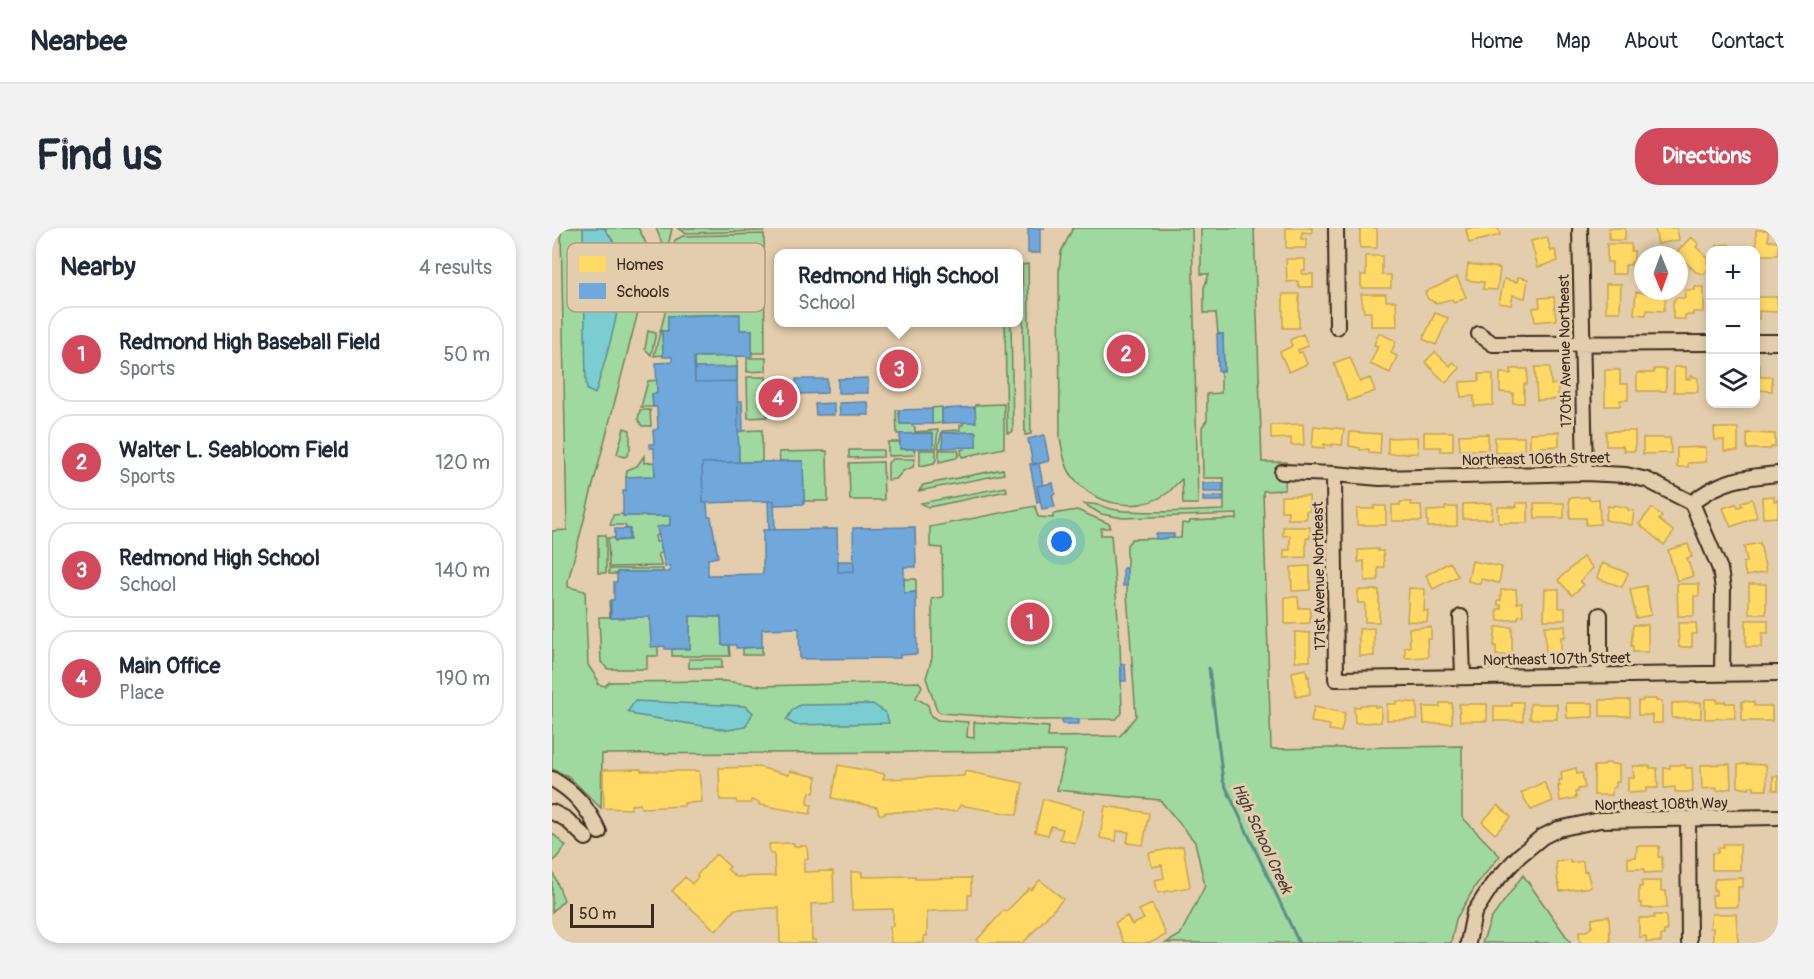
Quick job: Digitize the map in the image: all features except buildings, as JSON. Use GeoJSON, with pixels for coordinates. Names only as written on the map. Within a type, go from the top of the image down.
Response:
{"type":"FeatureCollection","features":[{"type":"Feature","properties":{"kind":"street"},"geometry":{"type":"LineString","coordinates":[[1336,228],[1337,327]]}},
{"type":"Feature","properties":{"kind":"street","name":"170th Avenue Northeast"},"geometry":{"type":"LineString","coordinates":[[1580,228],[1585,473]]}},
{"type":"Feature","properties":{"kind":"street"},"geometry":{"type":"LineString","coordinates":[[1479,334],[1493,344],[1706,343]]}},
{"type":"Feature","properties":{"kind":"street"},"geometry":{"type":"LineString","coordinates":[[1760,342],[1778,342]]}},
{"type":"Feature","properties":{"kind":"street","name":"Northeast 106th Street"},"geometry":{"type":"LineString","coordinates":[[1282,472],[1380,478],[1585,473],[1626,475],[1647,480],[1692,502]]}},
{"type":"Feature","properties":{"kind":"street","name":"171st Avenue Northeast"},"geometry":{"type":"LineString","coordinates":[[1334,474],[1336,679]]}},
{"type":"Feature","properties":{"kind":"street"},"geometry":{"type":"LineString","coordinates":[[1722,673],[1723,589],[1720,569],[1692,502],[1710,488],[1748,477],[1778,474]]}},
{"type":"Feature","properties":{"kind":"street"},"geometry":{"type":"LineString","coordinates":[[1600,615],[1600,675]]}},
{"type":"Feature","properties":{"kind":"street"},"geometry":{"type":"LineString","coordinates":[[1461,617],[1463,676]]}},
{"type":"Feature","properties":{"kind":"street","name":"Northeast 107th Street"},"geometry":{"type":"LineString","coordinates":[[1336,679],[1778,673]]}},
{"type":"Feature","properties":{"kind":"street"},"geometry":{"type":"LineString","coordinates":[[552,779],[570,791],[583,804],[599,832]]}},
{"type":"Feature","properties":{"kind":"street"},"geometry":{"type":"LineString","coordinates":[[552,812],[566,819],[586,838]]}},
{"type":"Feature","properties":{"kind":"street","name":"Northeast 108th Way"},"geometry":{"type":"LineString","coordinates":[[1468,943],[1474,913],[1492,885],[1519,856],[1542,837],[1558,829],[1600,820],[1778,817]]}},
{"type":"Feature","properties":{"kind":"street"},"geometry":{"type":"LineString","coordinates":[[1688,819],[1689,943]]}},
{"type":"Feature","properties":{"kind":"green space"},"geometry":{"type":"Polygon","coordinates":[[[561,228],[638,228],[646,243],[567,243],[567,312],[638,312],[568,581],[568,587],[585,591],[588,665],[598,680],[597,684],[605,686],[609,682],[724,681],[762,686],[919,682],[922,686],[916,698],[928,705],[931,716],[938,720],[968,722],[967,737],[974,738],[974,722],[1049,727],[1048,737],[1120,736],[1136,716],[1127,594],[1127,545],[1132,539],[1181,538],[1182,523],[1237,519],[1237,514],[1123,518],[1101,514],[1084,504],[1137,512],[1224,510],[1224,478],[1203,478],[1202,427],[1207,420],[1207,394],[1221,393],[1221,371],[1224,371],[1223,334],[1218,334],[1216,313],[1204,313],[1204,288],[1209,274],[1201,274],[1201,228],[1254,228],[1262,462],[1286,462],[1285,490],[1263,491],[1271,749],[1462,746],[1462,817],[1500,856],[1476,885],[1456,919],[1451,943],[1166,943],[1180,935],[1205,886],[1195,842],[1160,800],[1057,790],[1066,751],[602,754],[601,808],[568,776],[552,769],[552,531],[567,530],[561,228]]]}},
{"type":"Feature","properties":{"kind":"green space"},"geometry":{"type":"Polygon","coordinates":[[[656,228],[672,228],[669,243],[662,243],[656,228]]]}},
{"type":"Feature","properties":{"kind":"green space"},"geometry":{"type":"Polygon","coordinates":[[[677,228],[764,228],[764,231],[687,233],[677,228]]]}},
{"type":"Feature","properties":{"kind":"green space"},"geometry":{"type":"Polygon","coordinates":[[[1073,228],[1192,228],[1198,504],[1183,504],[1182,479],[1169,492],[1157,499],[1131,505],[1118,504],[1093,495],[1082,487],[1068,468],[1060,438],[1059,272],[1061,252],[1073,228]]]}},
{"type":"Feature","properties":{"kind":"green space"},"geometry":{"type":"Polygon","coordinates":[[[764,234],[764,243],[674,243],[675,240],[683,236],[764,234]]]}},
{"type":"Feature","properties":{"kind":"green space"},"geometry":{"type":"Polygon","coordinates":[[[1028,264],[1031,434],[1025,435],[1023,322],[1023,265],[1028,264]]]}},
{"type":"Feature","properties":{"kind":"green space"},"geometry":{"type":"Polygon","coordinates":[[[665,312],[765,312],[765,353],[752,353],[752,330],[740,330],[739,314],[668,316],[668,331],[662,331],[663,355],[654,356],[665,312]]]}},
{"type":"Feature","properties":{"kind":"green space"},"geometry":{"type":"Polygon","coordinates":[[[1005,327],[1011,327],[1013,431],[1007,433],[1005,327]]]}},
{"type":"Feature","properties":{"kind":"green space"},"geometry":{"type":"Polygon","coordinates":[[[648,331],[656,333],[651,355],[645,349],[648,331]]]}},
{"type":"Feature","properties":{"kind":"green space"},"geometry":{"type":"Polygon","coordinates":[[[737,356],[737,381],[695,382],[694,357],[737,356]]]}},
{"type":"Feature","properties":{"kind":"green space"},"geometry":{"type":"Polygon","coordinates":[[[747,358],[766,358],[766,371],[747,372],[747,358]]]}},
{"type":"Feature","properties":{"kind":"green space"},"geometry":{"type":"Polygon","coordinates":[[[747,377],[766,377],[767,417],[748,418],[747,377]]]}},
{"type":"Feature","properties":{"kind":"green space"},"geometry":{"type":"Polygon","coordinates":[[[657,380],[657,394],[652,394],[653,407],[641,407],[648,381],[657,380]]]}},
{"type":"Feature","properties":{"kind":"green space"},"geometry":{"type":"Polygon","coordinates":[[[1004,404],[1004,448],[962,457],[961,450],[964,447],[976,447],[975,432],[943,433],[943,448],[938,448],[942,431],[960,430],[963,422],[975,422],[975,405],[1004,404]]]}},
{"type":"Feature","properties":{"kind":"green space"},"geometry":{"type":"Polygon","coordinates":[[[942,407],[942,423],[932,424],[932,408],[942,407]]]}},
{"type":"Feature","properties":{"kind":"green space"},"geometry":{"type":"Polygon","coordinates":[[[640,410],[650,410],[651,426],[642,426],[638,419],[640,410]]]}},
{"type":"Feature","properties":{"kind":"green space"},"geometry":{"type":"Polygon","coordinates":[[[896,410],[899,410],[900,424],[912,424],[915,432],[938,430],[936,448],[933,448],[933,433],[897,434],[896,410]]]}},
{"type":"Feature","properties":{"kind":"green space"},"geometry":{"type":"Polygon","coordinates":[[[624,428],[630,430],[630,449],[624,457],[617,454],[624,428]]]}},
{"type":"Feature","properties":{"kind":"green space"},"geometry":{"type":"Polygon","coordinates":[[[762,430],[762,462],[739,462],[738,431],[762,430]]]}},
{"type":"Feature","properties":{"kind":"green space"},"geometry":{"type":"Polygon","coordinates":[[[888,442],[900,442],[900,449],[913,449],[915,455],[888,456],[888,442]]]}},
{"type":"Feature","properties":{"kind":"green space"},"geometry":{"type":"Polygon","coordinates":[[[849,450],[883,450],[883,457],[849,458],[849,450]]]}},
{"type":"Feature","properties":{"kind":"green space"},"geometry":{"type":"Polygon","coordinates":[[[920,450],[936,450],[934,463],[920,466],[920,450]]]}},
{"type":"Feature","properties":{"kind":"green space"},"geometry":{"type":"Polygon","coordinates":[[[939,450],[958,450],[959,455],[956,458],[939,462],[939,450]]]}},
{"type":"Feature","properties":{"kind":"green space"},"geometry":{"type":"Polygon","coordinates":[[[827,451],[828,501],[804,501],[803,461],[780,461],[779,452],[827,451]]]}},
{"type":"Feature","properties":{"kind":"green space"},"geometry":{"type":"Polygon","coordinates":[[[644,456],[644,463],[654,462],[655,476],[626,477],[627,470],[637,466],[644,456]]]}},
{"type":"Feature","properties":{"kind":"green space"},"geometry":{"type":"Polygon","coordinates":[[[892,459],[915,459],[913,467],[903,471],[896,479],[888,480],[888,463],[892,459]]]}},
{"type":"Feature","properties":{"kind":"green space"},"geometry":{"type":"Polygon","coordinates":[[[883,462],[884,500],[850,500],[849,463],[883,462]]]}},
{"type":"Feature","properties":{"kind":"green space"},"geometry":{"type":"Polygon","coordinates":[[[1003,469],[1004,474],[919,491],[923,485],[1003,469]]]}},
{"type":"Feature","properties":{"kind":"green space"},"geometry":{"type":"Polygon","coordinates":[[[1006,487],[1007,491],[934,506],[928,507],[921,503],[1006,487]]]}},
{"type":"Feature","properties":{"kind":"green space"},"geometry":{"type":"Polygon","coordinates":[[[1035,506],[1038,517],[1053,518],[1053,514],[1077,510],[1110,524],[1110,528],[1101,528],[1101,535],[1111,535],[1120,643],[1122,713],[1116,719],[1036,720],[941,713],[937,710],[926,678],[932,658],[932,599],[943,597],[942,548],[930,547],[930,527],[1035,506]]]}},
{"type":"Feature","properties":{"kind":"green space"},"geometry":{"type":"Polygon","coordinates":[[[623,514],[624,516],[670,516],[670,525],[658,527],[659,535],[655,536],[656,542],[660,542],[662,553],[658,554],[662,566],[609,567],[608,538],[614,538],[615,541],[630,540],[630,529],[625,525],[610,525],[613,515],[623,514]]]}},
{"type":"Feature","properties":{"kind":"green space"},"geometry":{"type":"Polygon","coordinates":[[[598,535],[606,535],[606,573],[598,573],[598,535]]]}},
{"type":"Feature","properties":{"kind":"green space"},"geometry":{"type":"Polygon","coordinates":[[[609,569],[663,569],[663,572],[609,574],[609,569]]]}},
{"type":"Feature","properties":{"kind":"green space"},"geometry":{"type":"Polygon","coordinates":[[[904,579],[916,579],[916,592],[904,593],[904,579]]]}},
{"type":"Feature","properties":{"kind":"green space"},"geometry":{"type":"Polygon","coordinates":[[[611,600],[611,618],[650,617],[651,646],[658,646],[658,656],[647,656],[647,669],[608,669],[601,662],[599,617],[610,617],[609,601],[611,600]]]}},
{"type":"Feature","properties":{"kind":"green space"},"geometry":{"type":"Polygon","coordinates":[[[690,616],[721,617],[722,645],[729,645],[730,656],[672,656],[672,649],[690,648],[690,616]]]}},
{"type":"Feature","properties":{"kind":"green space"},"geometry":{"type":"Polygon","coordinates":[[[762,647],[762,655],[743,655],[743,648],[762,647]]]}},
{"type":"Feature","properties":{"kind":"green space"},"geometry":{"type":"Polygon","coordinates":[[[689,659],[722,659],[722,668],[689,668],[689,659]]]}},
{"type":"Feature","properties":{"kind":"green space"},"geometry":{"type":"Polygon","coordinates":[[[552,833],[566,846],[552,863],[552,833]]]}},
{"type":"Feature","properties":{"kind":"green space"},"geometry":{"type":"Polygon","coordinates":[[[552,870],[564,900],[552,912],[552,870]]]}},
{"type":"Feature","properties":{"kind":"green space"},"geometry":{"type":"Polygon","coordinates":[[[1523,875],[1571,943],[1482,943],[1491,919],[1523,875]]]}},
{"type":"Feature","properties":{"kind":"water"},"geometry":{"type":"Polygon","coordinates":[[[583,228],[604,228],[614,243],[583,243],[583,228]]]}},
{"type":"Feature","properties":{"kind":"water"},"geometry":{"type":"Polygon","coordinates":[[[585,312],[617,312],[595,394],[587,390],[585,312]]]}},
{"type":"Feature","properties":{"kind":"water"},"geometry":{"type":"Polygon","coordinates":[[[635,701],[746,706],[753,713],[745,727],[728,730],[635,715],[628,711],[635,701]]]}},
{"type":"Feature","properties":{"kind":"water"},"geometry":{"type":"Polygon","coordinates":[[[873,704],[886,713],[889,723],[795,725],[786,720],[793,709],[800,705],[873,704]]]}},
{"type":"Feature","properties":{"kind":"waterway","name":"High School Creek"},"geometry":{"type":"LineString","coordinates":[[1209,668],[1223,781],[1299,943]]}},
{"type":"Feature","properties":{"kind":"place","name":"Walter L. Seabloom Field"},"geometry":{"type":"Point","coordinates":[1126,354]}},
{"type":"Feature","properties":{"kind":"place","name":"Redmond High School"},"geometry":{"type":"Point","coordinates":[899,369]}},
{"type":"Feature","properties":{"kind":"place","name":"Main Office"},"geometry":{"type":"Point","coordinates":[778,398]}},
{"type":"Feature","properties":{"kind":"place","name":"Redmond High Baseball Field"},"geometry":{"type":"Point","coordinates":[1030,622]}}]}
